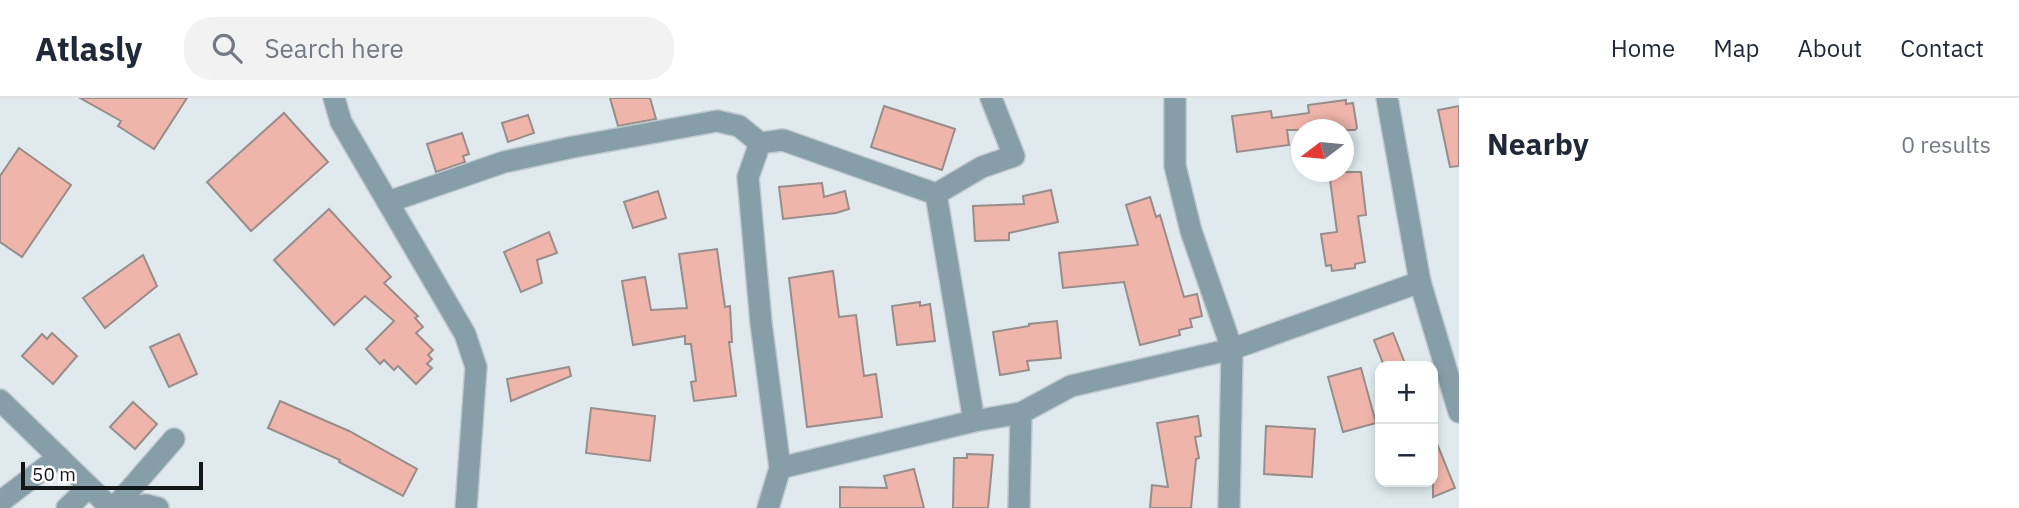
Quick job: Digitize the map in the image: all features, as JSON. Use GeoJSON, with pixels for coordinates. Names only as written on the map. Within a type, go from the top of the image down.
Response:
{"type":"FeatureCollection","features":[{"type":"Feature","properties":{"kind":"street"},"geometry":{"type":"LineString","coordinates":[[334,98],[341,122],[465,334],[476,367],[466,508]]}},
{"type":"Feature","properties":{"kind":"street"},"geometry":{"type":"LineString","coordinates":[[388,202],[504,162],[717,121],[739,126],[760,143],[783,140],[936,194],[982,167],[1014,156],[991,98]]}},
{"type":"Feature","properties":{"kind":"street"},"geometry":{"type":"LineString","coordinates":[[1175,98],[1175,166],[1191,231],[1232,349],[1229,508]]}},
{"type":"Feature","properties":{"kind":"street"},"geometry":{"type":"LineString","coordinates":[[1387,98],[1420,282],[1459,412]]}},
{"type":"Feature","properties":{"kind":"street"},"geometry":{"type":"LineString","coordinates":[[760,143],[748,177],[761,323],[780,468],[768,508]]}},
{"type":"Feature","properties":{"kind":"street"},"geometry":{"type":"LineString","coordinates":[[936,194],[974,422]]}},
{"type":"Feature","properties":{"kind":"street"},"geometry":{"type":"LineString","coordinates":[[780,468],[1021,413],[1071,386],[1232,349],[1420,282]]}},
{"type":"Feature","properties":{"kind":"street"},"geometry":{"type":"LineString","coordinates":[[0,400],[112,508],[174,439]]}},
{"type":"Feature","properties":{"kind":"street"},"geometry":{"type":"LineString","coordinates":[[1018,508],[1021,413]]}},
{"type":"Feature","properties":{"kind":"street"},"geometry":{"type":"LineString","coordinates":[[0,502],[59,457]]}},
{"type":"Feature","properties":{"kind":"street"},"geometry":{"type":"LineString","coordinates":[[68,508],[89,487]]}},
{"type":"Feature","properties":{"kind":"street"},"geometry":{"type":"LineString","coordinates":[[124,508],[146,505],[158,508]]}},
{"type":"Feature","properties":{"kind":"building"},"geometry":{"type":"Polygon","coordinates":[[[80,98],[187,98],[154,149],[118,126],[121,121],[80,98]]]}},
{"type":"Feature","properties":{"kind":"building"},"geometry":{"type":"Polygon","coordinates":[[[610,98],[650,98],[656,119],[618,126],[610,98]]]}},
{"type":"Feature","properties":{"kind":"building"},"geometry":{"type":"Polygon","coordinates":[[[1346,100],[1346,104],[1353,103],[1357,128],[1354,130],[1354,119],[1291,119],[1291,130],[1287,130],[1289,145],[1237,152],[1232,116],[1271,111],[1272,118],[1309,113],[1308,105],[1346,100]]]}},
{"type":"Feature","properties":{"kind":"building"},"geometry":{"type":"Polygon","coordinates":[[[884,106],[955,129],[942,170],[871,147],[884,106]]]}},
{"type":"Feature","properties":{"kind":"building"},"geometry":{"type":"Polygon","coordinates":[[[1459,106],[1459,166],[1450,167],[1438,110],[1459,106]]]}},
{"type":"Feature","properties":{"kind":"building"},"geometry":{"type":"Polygon","coordinates":[[[284,113],[328,162],[251,231],[207,182],[284,113]]]}},
{"type":"Feature","properties":{"kind":"building"},"geometry":{"type":"Polygon","coordinates":[[[528,115],[534,133],[508,142],[502,123],[528,115]]]}},
{"type":"Feature","properties":{"kind":"building"},"geometry":{"type":"Polygon","coordinates":[[[462,133],[469,154],[463,156],[465,162],[436,172],[427,144],[462,133]]]}},
{"type":"Feature","properties":{"kind":"building"},"geometry":{"type":"Polygon","coordinates":[[[19,148],[71,185],[22,257],[0,242],[0,176],[19,148]]]}},
{"type":"Feature","properties":{"kind":"building"},"geometry":{"type":"Polygon","coordinates":[[[1354,172],[1361,172],[1366,215],[1358,216],[1365,262],[1355,264],[1355,268],[1332,271],[1331,265],[1326,266],[1321,234],[1337,232],[1330,182],[1354,182],[1354,172]]]}},
{"type":"Feature","properties":{"kind":"building"},"geometry":{"type":"Polygon","coordinates":[[[822,183],[824,197],[845,191],[849,209],[783,219],[779,187],[822,183]]]}},
{"type":"Feature","properties":{"kind":"building"},"geometry":{"type":"Polygon","coordinates":[[[1051,190],[1058,222],[1009,233],[1009,240],[975,241],[973,206],[1024,204],[1023,196],[1051,190]]]}},
{"type":"Feature","properties":{"kind":"building"},"geometry":{"type":"Polygon","coordinates":[[[658,191],[666,218],[633,228],[624,202],[658,191]]]}},
{"type":"Feature","properties":{"kind":"building"},"geometry":{"type":"Polygon","coordinates":[[[1150,197],[1156,217],[1160,215],[1184,297],[1197,294],[1202,316],[1190,319],[1192,327],[1179,330],[1180,335],[1140,345],[1124,282],[1063,288],[1059,253],[1138,245],[1126,205],[1150,197]]]}},
{"type":"Feature","properties":{"kind":"building"},"geometry":{"type":"Polygon","coordinates":[[[329,209],[391,277],[384,283],[418,316],[415,318],[423,327],[416,333],[433,350],[428,355],[432,359],[427,364],[432,368],[416,384],[398,366],[394,370],[384,360],[380,364],[366,349],[394,321],[365,296],[334,325],[274,260],[329,209]]]}},
{"type":"Feature","properties":{"kind":"building"},"geometry":{"type":"Polygon","coordinates":[[[549,232],[557,253],[537,260],[542,283],[521,292],[504,252],[549,232]]]}},
{"type":"Feature","properties":{"kind":"building"},"geometry":{"type":"Polygon","coordinates":[[[717,249],[725,307],[730,306],[732,342],[729,342],[736,396],[694,401],[691,382],[696,381],[691,344],[685,344],[685,336],[633,345],[622,281],[645,277],[651,310],[687,308],[679,254],[717,249]]]}},
{"type":"Feature","properties":{"kind":"building"},"geometry":{"type":"Polygon","coordinates":[[[143,255],[157,286],[105,328],[83,298],[143,255]]]}},
{"type":"Feature","properties":{"kind":"building"},"geometry":{"type":"Polygon","coordinates":[[[833,271],[839,317],[856,315],[864,376],[876,374],[882,417],[807,427],[789,278],[833,271]]]}},
{"type":"Feature","properties":{"kind":"building"},"geometry":{"type":"Polygon","coordinates":[[[920,302],[920,306],[930,304],[935,341],[897,345],[892,306],[920,302]]]}},
{"type":"Feature","properties":{"kind":"building"},"geometry":{"type":"Polygon","coordinates":[[[1057,321],[1061,358],[1027,361],[1029,370],[1000,375],[993,332],[1057,321]]]}},
{"type":"Feature","properties":{"kind":"building"},"geometry":{"type":"Polygon","coordinates":[[[52,333],[77,356],[53,384],[22,356],[42,334],[47,339],[52,333]]]}},
{"type":"Feature","properties":{"kind":"building"},"geometry":{"type":"Polygon","coordinates":[[[1393,333],[1404,361],[1382,361],[1374,340],[1393,333]]]}},
{"type":"Feature","properties":{"kind":"building"},"geometry":{"type":"Polygon","coordinates":[[[179,334],[197,374],[169,387],[150,347],[179,334]]]}},
{"type":"Feature","properties":{"kind":"building"},"geometry":{"type":"Polygon","coordinates":[[[569,367],[571,376],[511,401],[507,379],[569,367]]]}},
{"type":"Feature","properties":{"kind":"building"},"geometry":{"type":"Polygon","coordinates":[[[1361,368],[1375,423],[1343,432],[1328,377],[1361,368]]]}},
{"type":"Feature","properties":{"kind":"building"},"geometry":{"type":"Polygon","coordinates":[[[280,401],[349,431],[417,469],[403,496],[339,462],[340,460],[268,428],[280,401]]]}},
{"type":"Feature","properties":{"kind":"building"},"geometry":{"type":"Polygon","coordinates":[[[133,402],[157,424],[135,449],[110,427],[133,402]]]}},
{"type":"Feature","properties":{"kind":"building"},"geometry":{"type":"Polygon","coordinates":[[[591,408],[655,416],[650,461],[586,453],[591,408]]]}},
{"type":"Feature","properties":{"kind":"building"},"geometry":{"type":"Polygon","coordinates":[[[1198,416],[1201,436],[1195,437],[1199,458],[1196,459],[1191,508],[1150,508],[1152,485],[1168,487],[1157,423],[1198,416]]]}},
{"type":"Feature","properties":{"kind":"building"},"geometry":{"type":"Polygon","coordinates":[[[1266,426],[1315,429],[1312,477],[1264,474],[1266,426]]]}},
{"type":"Feature","properties":{"kind":"building"},"geometry":{"type":"Polygon","coordinates":[[[1438,446],[1455,488],[1433,497],[1433,487],[1438,487],[1438,446]]]}},
{"type":"Feature","properties":{"kind":"building"},"geometry":{"type":"Polygon","coordinates":[[[967,454],[993,455],[988,508],[953,508],[954,458],[967,458],[967,454]]]}},
{"type":"Feature","properties":{"kind":"building"},"geometry":{"type":"Polygon","coordinates":[[[914,469],[924,508],[840,508],[840,487],[887,488],[884,476],[914,469]]]}}]}
